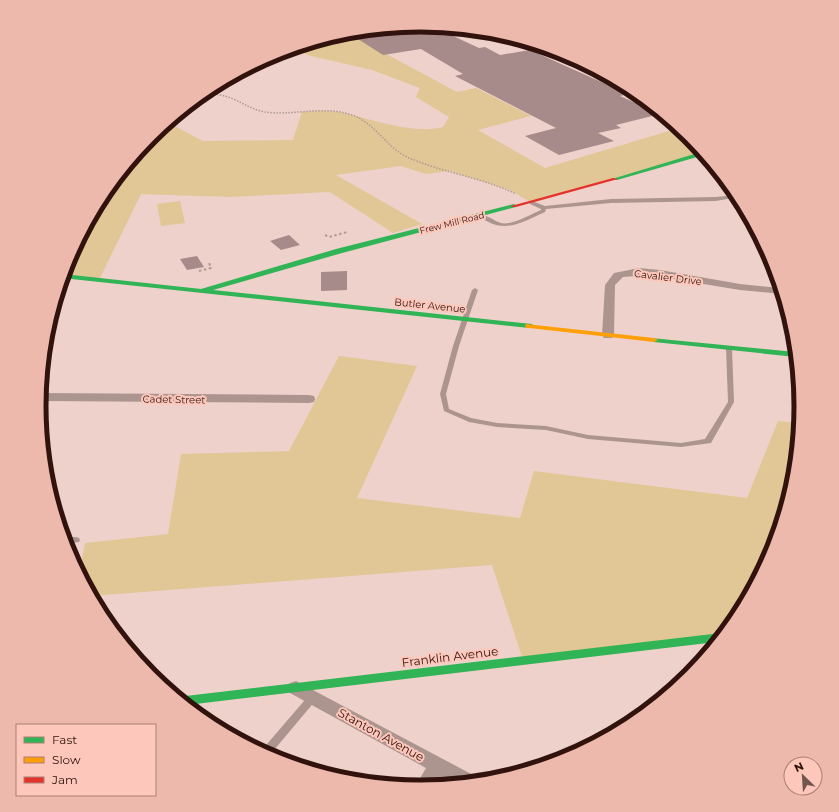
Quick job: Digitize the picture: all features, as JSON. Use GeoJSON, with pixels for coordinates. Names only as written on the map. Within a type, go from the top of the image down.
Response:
{"type":"FeatureCollection","features":[{"type":"Feature","properties":{"kind":"street","name":"Frew Mill Road"},"geometry":{"type":"LineString","coordinates":[[201,291],[380,241],[532,203],[698,156]]}},
{"type":"Feature","properties":{"kind":"street","name":"Cavalier Drive"},"geometry":{"type":"LineString","coordinates":[[608,335],[610,285],[613,278],[619,274],[642,272],[736,287],[775,290]]}},
{"type":"Feature","properties":{"kind":"street","name":"Butler Avenue"},"geometry":{"type":"LineString","coordinates":[[69,277],[789,353]]}},
{"type":"Feature","properties":{"kind":"street","name":"Cadet Street"},"geometry":{"type":"LineString","coordinates":[[46,397],[309,399]]}},
{"type":"Feature","properties":{"kind":"street","name":"Franklin Avenue"},"geometry":{"type":"LineString","coordinates":[[189,700],[713,638]]}},
{"type":"Feature","properties":{"kind":"street","name":"Stanton Avenue"},"geometry":{"type":"LineString","coordinates":[[295,687],[459,778]]}},
{"type":"Feature","properties":{"kind":"street"},"geometry":{"type":"LineString","coordinates":[[429,780],[438,767]]}},
{"type":"Feature","properties":{"kind":"lane"},"geometry":{"type":"LineString","coordinates":[[532,203],[544,208],[611,201],[709,199],[729,197]]}},
{"type":"Feature","properties":{"kind":"lane"},"geometry":{"type":"LineString","coordinates":[[482,216],[505,225],[518,222],[543,212],[544,208]]}},
{"type":"Feature","properties":{"kind":"lane"},"geometry":{"type":"LineString","coordinates":[[475,290],[443,394],[446,410],[469,420],[497,425],[546,428],[588,437],[681,445],[708,441],[730,402],[729,348]]}},
{"type":"Feature","properties":{"kind":"lane"},"geometry":{"type":"LineString","coordinates":[[71,540],[76,540]]}},
{"type":"Feature","properties":{"kind":"lane"},"geometry":{"type":"LineString","coordinates":[[269,748],[313,697]]}},
{"type":"Feature","properties":{"kind":"path"},"geometry":{"type":"LineString","coordinates":[[214,94],[231,98],[251,109],[264,112],[326,111],[341,112],[354,116],[405,155],[436,167],[510,190],[532,203]]}},
{"type":"Feature","properties":{"kind":"path"},"geometry":{"type":"LineString","coordinates":[[325,236],[329,237],[347,232]]}},
{"type":"Feature","properties":{"kind":"path"},"geometry":{"type":"LineString","coordinates":[[199,271],[211,268],[209,263]]}},
{"type":"Feature","properties":{"kind":"shaded area"},"geometry":{"type":"Polygon","coordinates":[[[356,38],[457,92],[476,88],[531,116],[478,130],[545,168],[672,130],[697,155],[532,203],[510,190],[450,171],[426,174],[401,166],[336,175],[422,224],[393,233],[330,192],[230,197],[141,194],[99,280],[69,277],[84,241],[109,198],[138,159],[173,125],[203,141],[293,140],[302,112],[338,112],[406,128],[419,129],[443,127],[449,117],[416,97],[420,88],[372,70],[307,55],[302,51],[356,38]]]}},
{"type":"Feature","properties":{"kind":"shaded area"},"geometry":{"type":"Polygon","coordinates":[[[180,201],[185,223],[161,226],[157,204],[180,201]]]}},
{"type":"Feature","properties":{"kind":"shaded area"},"geometry":{"type":"Polygon","coordinates":[[[339,356],[417,366],[357,498],[520,518],[534,471],[747,498],[778,421],[793,422],[786,479],[774,526],[755,571],[743,593],[713,638],[523,660],[492,565],[98,595],[81,564],[85,543],[168,534],[181,454],[289,451],[339,356]]]}},
{"type":"Feature","properties":{"kind":"building"},"geometry":{"type":"Polygon","coordinates":[[[421,32],[447,33],[479,48],[485,47],[500,55],[530,50],[618,90],[626,94],[620,96],[644,107],[655,115],[616,125],[621,128],[598,133],[614,141],[559,155],[525,136],[556,128],[455,76],[463,74],[421,49],[383,55],[358,39],[391,33],[400,33],[404,35],[421,32]]]}},
{"type":"Feature","properties":{"kind":"building"},"geometry":{"type":"Polygon","coordinates":[[[289,235],[300,245],[281,250],[270,241],[289,235]]]}},
{"type":"Feature","properties":{"kind":"building"},"geometry":{"type":"Polygon","coordinates":[[[197,256],[204,267],[187,270],[180,259],[197,256]]]}},
{"type":"Feature","properties":{"kind":"building"},"geometry":{"type":"Polygon","coordinates":[[[347,271],[347,290],[321,291],[321,272],[347,271]]]}},
{"type":"Feature","properties":{"kind":"traffic: fast"},"geometry":{"type":"LineString","coordinates":[[615,179],[697,155]]}},
{"type":"Feature","properties":{"kind":"traffic: fast"},"geometry":{"type":"LineString","coordinates":[[201,291],[339,251],[514,206]]}},
{"type":"Feature","properties":{"kind":"traffic: fast"},"geometry":{"type":"LineString","coordinates":[[69,277],[529,326]]}},
{"type":"Feature","properties":{"kind":"traffic: fast"},"geometry":{"type":"LineString","coordinates":[[654,340],[790,354]]}},
{"type":"Feature","properties":{"kind":"traffic: fast"},"geometry":{"type":"LineString","coordinates":[[189,700],[713,638]]}},
{"type":"Feature","properties":{"kind":"traffic: slow"},"geometry":{"type":"LineString","coordinates":[[529,326],[654,340]]}},
{"type":"Feature","properties":{"kind":"traffic: jam"},"geometry":{"type":"LineString","coordinates":[[514,206],[615,179]]}}]}
